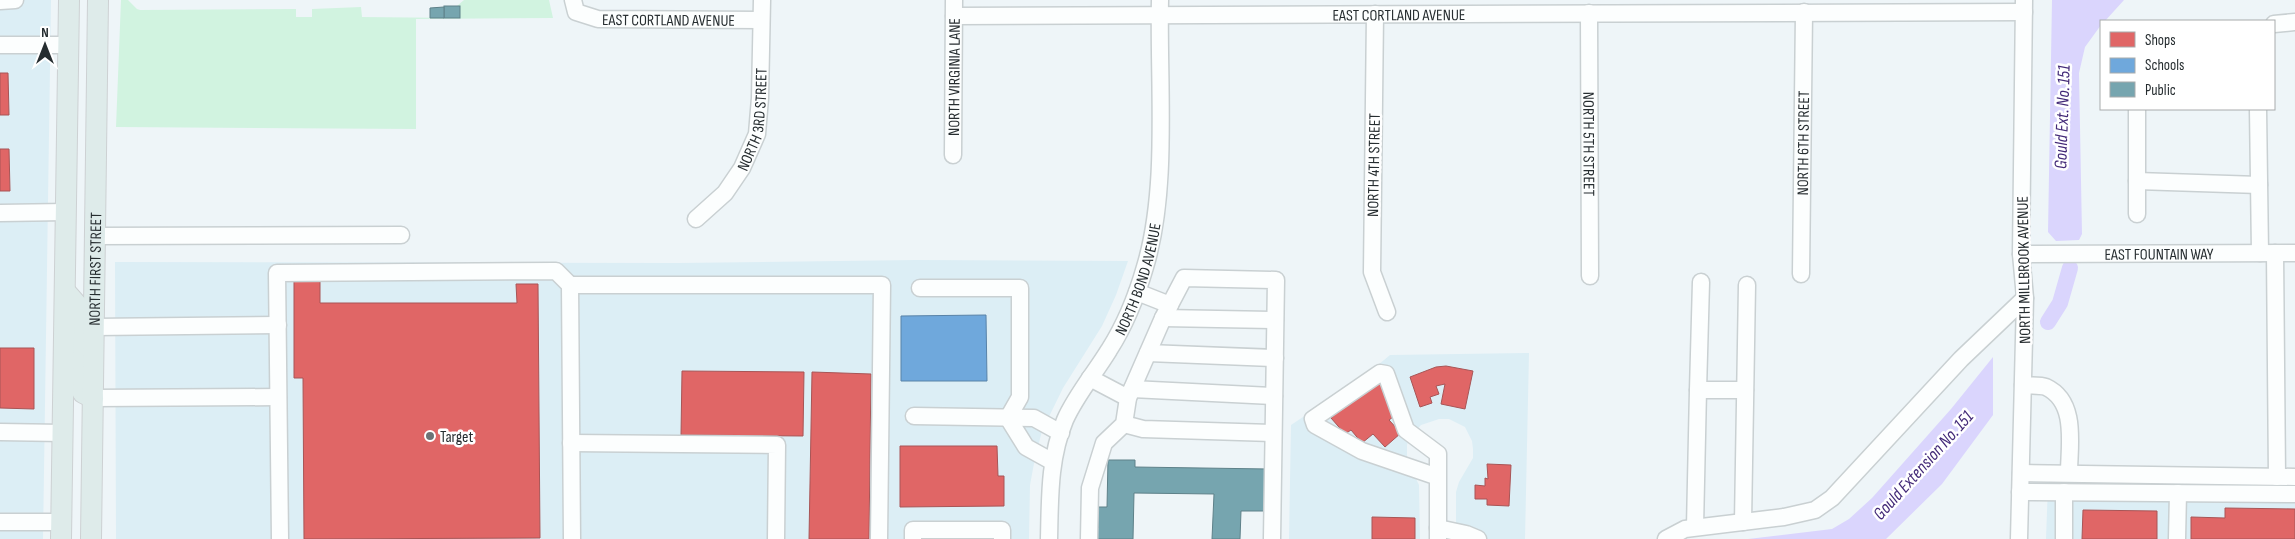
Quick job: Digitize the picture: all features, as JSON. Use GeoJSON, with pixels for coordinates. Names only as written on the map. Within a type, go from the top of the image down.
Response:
{"type":"FeatureCollection","features":[{"type":"Feature","properties":{"kind":"main road","name":"NORTH FIRST STREET"},"geometry":{"type":"LineString","coordinates":[[62,531],[69,0]]}},
{"type":"Feature","properties":{"kind":"main road","name":"NORTH FIRST STREET"},"geometry":{"type":"LineString","coordinates":[[91,539],[98,0]]}},
{"type":"Feature","properties":{"kind":"main road"},"geometry":{"type":"LineString","coordinates":[[65,291],[79,307],[80,387],[83,393],[93,398]]}},
{"type":"Feature","properties":{"kind":"street"},"geometry":{"type":"LineString","coordinates":[[0,1],[15,0]]}},
{"type":"Feature","properties":{"kind":"street","name":"NORTH 3RD STREET"},"geometry":{"type":"LineString","coordinates":[[696,219],[725,193],[742,168],[757,134],[760,98],[762,0]]}},
{"type":"Feature","properties":{"kind":"street","name":"EAST CORTLAND AVENUE"},"geometry":{"type":"LineString","coordinates":[[575,6],[598,19],[761,20]]}},
{"type":"Feature","properties":{"kind":"street","name":"EAST CORTLAND AVENUE"},"geometry":{"type":"LineString","coordinates":[[954,8],[1160,7],[1375,14],[1804,12],[2024,6]]}},
{"type":"Feature","properties":{"kind":"street","name":"NORTH MILLBROOK AVENUE"},"geometry":{"type":"LineString","coordinates":[[2019,539],[2025,298],[2021,254],[2024,6]]}},
{"type":"Feature","properties":{"kind":"street","name":"NORTH BOND AVENUE"},"geometry":{"type":"LineString","coordinates":[[1049,539],[1050,489],[1053,462],[1061,433],[1066,419],[1110,349],[1137,292],[1146,265],[1156,209],[1159,169],[1160,7]]}},
{"type":"Feature","properties":{"kind":"street","name":"NORTH VIRGINIA LANE"},"geometry":{"type":"LineString","coordinates":[[954,8],[954,155]]}},
{"type":"Feature","properties":{"kind":"street","name":"NORTH 6TH STREET"},"geometry":{"type":"LineString","coordinates":[[1801,274],[1804,12]]}},
{"type":"Feature","properties":{"kind":"street","name":"NORTH 5TH STREET"},"geometry":{"type":"LineString","coordinates":[[1589,13],[1590,276]]}},
{"type":"Feature","properties":{"kind":"street","name":"NORTH 4TH STREET"},"geometry":{"type":"LineString","coordinates":[[1375,14],[1372,272],[1387,312]]}},
{"type":"Feature","properties":{"kind":"street"},"geometry":{"type":"LineString","coordinates":[[2275,24],[2295,22]]}},
{"type":"Feature","properties":{"kind":"street"},"geometry":{"type":"LineString","coordinates":[[0,45],[68,45]]}},
{"type":"Feature","properties":{"kind":"street"},"geometry":{"type":"LineString","coordinates":[[2137,110],[2137,214]]}},
{"type":"Feature","properties":{"kind":"street"},"geometry":{"type":"LineString","coordinates":[[2258,110],[2259,185],[2268,253],[2277,477]]}},
{"type":"Feature","properties":{"kind":"street"},"geometry":{"type":"LineString","coordinates":[[2137,181],[2259,185]]}},
{"type":"Feature","properties":{"kind":"street"},"geometry":{"type":"LineString","coordinates":[[0,213],[66,212]]}},
{"type":"Feature","properties":{"kind":"street"},"geometry":{"type":"LineString","coordinates":[[95,236],[401,234]]}},
{"type":"Feature","properties":{"kind":"street","name":"EAST FOUNTAIN WAY"},"geometry":{"type":"LineString","coordinates":[[2021,254],[2295,253]]}},
{"type":"Feature","properties":{"kind":"street"},"geometry":{"type":"LineString","coordinates":[[280,539],[277,273],[556,271],[570,285],[572,539]]}},
{"type":"Feature","properties":{"kind":"street"},"geometry":{"type":"LineString","coordinates":[[1089,539],[1090,488],[1104,443],[1124,424],[1130,393],[1166,312],[1184,278],[1276,280],[1272,539]]}},
{"type":"Feature","properties":{"kind":"street"},"geometry":{"type":"LineString","coordinates":[[1695,527],[1700,282]]}},
{"type":"Feature","properties":{"kind":"street"},"geometry":{"type":"LineString","coordinates":[[570,285],[882,285],[879,539]]}},
{"type":"Feature","properties":{"kind":"street"},"geometry":{"type":"LineString","coordinates":[[1743,522],[1747,285]]}},
{"type":"Feature","properties":{"kind":"street"},"geometry":{"type":"LineString","coordinates":[[920,288],[1020,288],[1020,397],[1008,418]]}},
{"type":"Feature","properties":{"kind":"street"},"geometry":{"type":"LineString","coordinates":[[1137,292],[1166,312],[1275,320]]}},
{"type":"Feature","properties":{"kind":"street"},"geometry":{"type":"LineString","coordinates":[[1666,539],[1678,531],[1695,527],[1743,522],[1816,510],[1832,498],[1961,359],[2025,298]]}},
{"type":"Feature","properties":{"kind":"street"},"geometry":{"type":"LineString","coordinates":[[94,327],[278,325]]}},
{"type":"Feature","properties":{"kind":"street"},"geometry":{"type":"LineString","coordinates":[[1148,353],[1275,358]]}},
{"type":"Feature","properties":{"kind":"street"},"geometry":{"type":"LineString","coordinates":[[1438,477],[1362,451],[1315,425],[1313,419],[1383,372],[1388,377],[1406,430],[1438,454],[1438,477],[1438,533],[1466,534],[1478,539]]}},
{"type":"Feature","properties":{"kind":"street"},"geometry":{"type":"LineString","coordinates":[[1090,378],[1130,393],[1274,396]]}},
{"type":"Feature","properties":{"kind":"street"},"geometry":{"type":"LineString","coordinates":[[2023,385],[2046,387],[2058,397],[2069,416],[2069,473]]}},
{"type":"Feature","properties":{"kind":"street"},"geometry":{"type":"LineString","coordinates":[[1698,390],[1745,390]]}},
{"type":"Feature","properties":{"kind":"street"},"geometry":{"type":"LineString","coordinates":[[93,398],[278,397]]}},
{"type":"Feature","properties":{"kind":"street"},"geometry":{"type":"LineString","coordinates":[[914,416],[1034,418],[1061,433]]}},
{"type":"Feature","properties":{"kind":"street"},"geometry":{"type":"LineString","coordinates":[[1008,418],[1026,446],[1053,462]]}},
{"type":"Feature","properties":{"kind":"street"},"geometry":{"type":"LineString","coordinates":[[1124,424],[1143,429],[1274,433]]}},
{"type":"Feature","properties":{"kind":"street"},"geometry":{"type":"LineString","coordinates":[[0,432],[63,433]]}},
{"type":"Feature","properties":{"kind":"street"},"geometry":{"type":"LineString","coordinates":[[572,442],[777,445],[776,539]]}},
{"type":"Feature","properties":{"kind":"street"},"geometry":{"type":"LineString","coordinates":[[2020,473],[2295,477]]}},
{"type":"Feature","properties":{"kind":"street"},"geometry":{"type":"LineString","coordinates":[[2020,492],[2295,494]]}},
{"type":"Feature","properties":{"kind":"street"},"geometry":{"type":"LineString","coordinates":[[2064,539],[2069,492]]}},
{"type":"Feature","properties":{"kind":"street"},"geometry":{"type":"LineString","coordinates":[[2177,539],[2178,493]]}},
{"type":"Feature","properties":{"kind":"street"},"geometry":{"type":"LineString","coordinates":[[0,522],[62,531]]}},
{"type":"Feature","properties":{"kind":"street"},"geometry":{"type":"LineString","coordinates":[[912,539],[913,530],[1002,530],[1002,539]]}},
{"type":"Feature","properties":{"kind":"shaded area"},"geometry":{"type":"Polygon","coordinates":[[[0,0],[51,0],[43,539],[0,539],[0,0]]]}},
{"type":"Feature","properties":{"kind":"shaded area"},"geometry":{"type":"Polygon","coordinates":[[[916,260],[1128,261],[1102,326],[1063,388],[1042,431],[1030,485],[1029,539],[116,539],[115,262],[678,263],[916,260]]]}},
{"type":"Feature","properties":{"kind":"shaded area"},"geometry":{"type":"Polygon","coordinates":[[[1529,353],[1525,539],[1456,539],[1456,492],[1459,482],[1473,458],[1472,441],[1465,427],[1449,419],[1439,419],[1421,425],[1409,438],[1407,445],[1407,460],[1419,485],[1420,539],[1289,539],[1291,425],[1366,375],[1390,355],[1529,353]]]}},
{"type":"Feature","properties":{"kind":"shaded area"},"geometry":{"type":"Polygon","coordinates":[[[2295,483],[2295,539],[2046,539],[2048,485],[2295,483]]]}},
{"type":"Feature","properties":{"kind":"green space"},"geometry":{"type":"Polygon","coordinates":[[[121,0],[128,0],[140,10],[296,9],[296,17],[312,17],[312,9],[361,7],[362,17],[460,18],[460,6],[457,6],[464,0],[549,0],[553,18],[416,19],[416,129],[116,127],[121,0]]]}},
{"type":"Feature","properties":{"kind":"water"},"geometry":{"type":"Polygon","coordinates":[[[2052,0],[2124,0],[2106,20],[2100,20],[2100,26],[2085,47],[2079,73],[2082,234],[2079,240],[2056,241],[2048,232],[2052,0]]]}},
{"type":"Feature","properties":{"kind":"water","name":"Gould Extension No. 151"},"geometry":{"type":"Polygon","coordinates":[[[1993,357],[1993,415],[1942,484],[1886,539],[1748,539],[1832,529],[1849,519],[1872,498],[1951,409],[1993,357]]]}},
{"type":"Feature","properties":{"kind":"building: Shops"},"geometry":{"type":"Polygon","coordinates":[[[0,73],[8,73],[9,115],[0,115],[0,73]]]}},
{"type":"Feature","properties":{"kind":"building: Shops"},"geometry":{"type":"Polygon","coordinates":[[[0,149],[9,149],[10,191],[0,191],[0,149]]]}},
{"type":"Feature","properties":{"kind":"building: Shops"},"geometry":{"type":"Polygon","coordinates":[[[294,279],[320,279],[320,303],[517,303],[516,284],[538,284],[540,538],[304,539],[303,378],[294,378],[294,279]]]}},
{"type":"Feature","properties":{"kind":"building: Shops"},"geometry":{"type":"Polygon","coordinates":[[[0,348],[34,348],[34,409],[0,408],[0,348]]]}},
{"type":"Feature","properties":{"kind":"building: Shops"},"geometry":{"type":"Polygon","coordinates":[[[1446,366],[1473,371],[1465,409],[1441,404],[1445,384],[1436,386],[1439,394],[1430,397],[1432,403],[1420,407],[1410,377],[1436,367],[1446,366]]]}},
{"type":"Feature","properties":{"kind":"building: Shops"},"geometry":{"type":"Polygon","coordinates":[[[682,371],[804,372],[803,436],[681,435],[682,371]]]}},
{"type":"Feature","properties":{"kind":"building: Shops"},"geometry":{"type":"Polygon","coordinates":[[[812,372],[871,374],[869,539],[809,539],[812,372]]]}},
{"type":"Feature","properties":{"kind":"building: Shops"},"geometry":{"type":"Polygon","coordinates":[[[1377,380],[1391,396],[1386,401],[1397,414],[1389,420],[1401,433],[1385,447],[1373,434],[1362,443],[1351,430],[1345,434],[1331,418],[1377,380]]]}},
{"type":"Feature","properties":{"kind":"building: Shops"},"geometry":{"type":"Polygon","coordinates":[[[900,446],[997,446],[998,476],[1004,476],[1004,506],[900,507],[900,446]]]}},
{"type":"Feature","properties":{"kind":"building: Shops"},"geometry":{"type":"Polygon","coordinates":[[[1487,464],[1511,465],[1509,506],[1487,505],[1487,499],[1475,499],[1475,485],[1485,486],[1485,478],[1488,479],[1487,464]]]}},
{"type":"Feature","properties":{"kind":"building: Shops"},"geometry":{"type":"Polygon","coordinates":[[[2225,508],[2295,509],[2295,539],[2191,539],[2191,517],[2225,518],[2225,508]]]}},
{"type":"Feature","properties":{"kind":"building: Shops"},"geometry":{"type":"Polygon","coordinates":[[[2083,510],[2157,511],[2157,539],[2082,539],[2083,510]]]}},
{"type":"Feature","properties":{"kind":"building: Shops"},"geometry":{"type":"Polygon","coordinates":[[[1372,517],[1415,518],[1415,539],[1372,539],[1372,517]]]}},
{"type":"Feature","properties":{"kind":"building: Schools"},"geometry":{"type":"Polygon","coordinates":[[[986,315],[987,381],[901,381],[901,316],[986,315]]]}},
{"type":"Feature","properties":{"kind":"building: Public"},"geometry":{"type":"Polygon","coordinates":[[[444,6],[460,6],[460,18],[444,18],[444,6]]]}},
{"type":"Feature","properties":{"kind":"building: Public"},"geometry":{"type":"Polygon","coordinates":[[[444,7],[444,18],[430,18],[430,8],[444,7]]]}},
{"type":"Feature","properties":{"kind":"building: Public"},"geometry":{"type":"Polygon","coordinates":[[[1108,460],[1135,460],[1135,467],[1268,469],[1268,511],[1241,511],[1240,539],[1212,539],[1214,494],[1134,493],[1133,539],[1094,539],[1095,529],[1098,528],[1098,507],[1107,507],[1108,460]]]}},
{"type":"Feature","properties":{"kind":"waterway","name":"Gould Ext. No. 151"},"geometry":{"type":"LineString","coordinates":[[2048,322],[2060,303],[2070,268]]}},
{"type":"Feature","properties":{"kind":"place","name":"Target"},"geometry":{"type":"Point","coordinates":[430,436]}}]}
